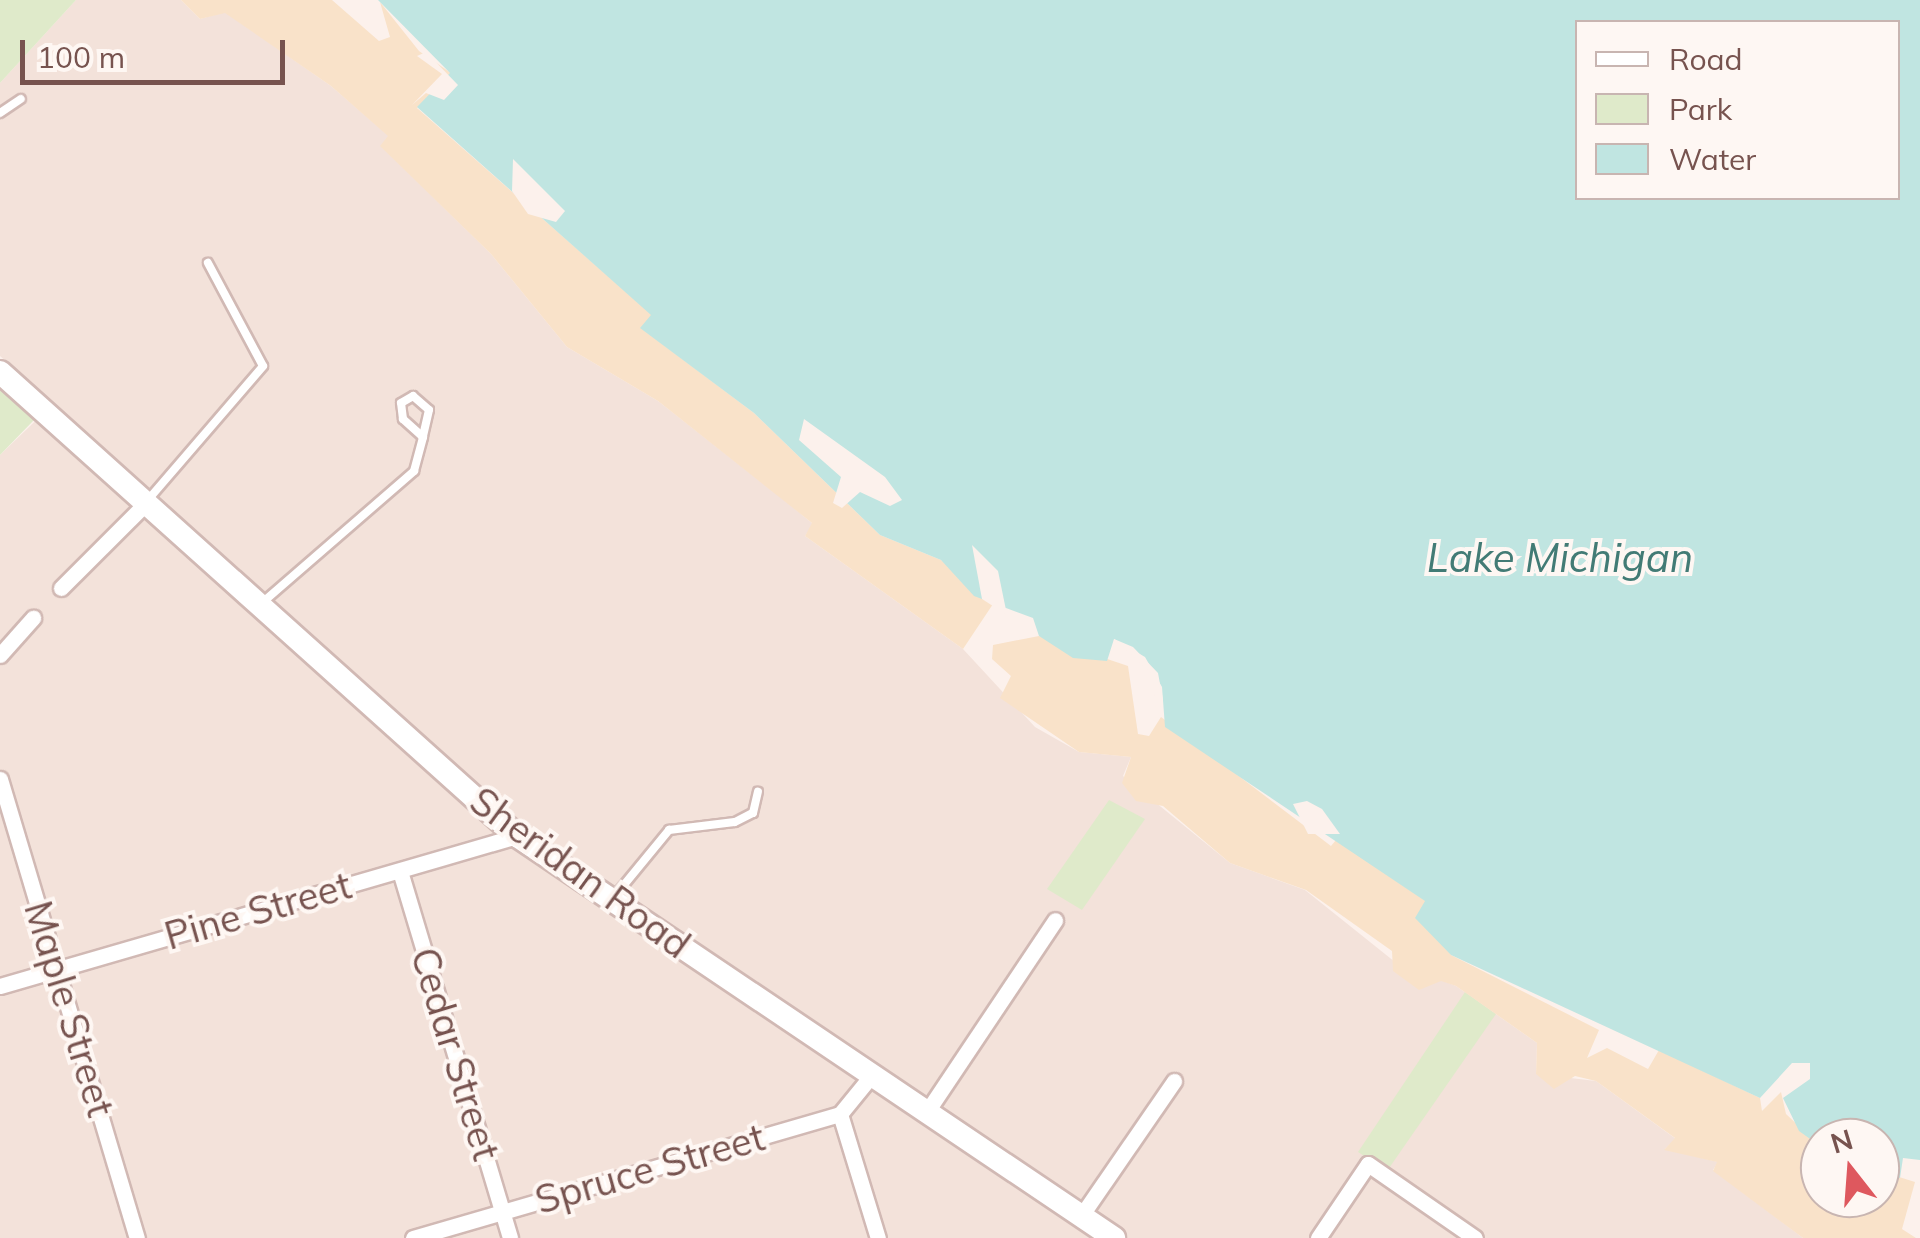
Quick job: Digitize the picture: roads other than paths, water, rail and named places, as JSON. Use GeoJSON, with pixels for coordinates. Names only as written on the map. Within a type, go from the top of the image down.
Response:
{"type":"FeatureCollection","features":[{"type":"Feature","properties":{"kind":"street","name":"Sheridan Road"},"geometry":{"type":"LineString","coordinates":[[0,372],[517,836],[1114,1238]]}},
{"type":"Feature","properties":{"kind":"street"},"geometry":{"type":"LineString","coordinates":[[61,588],[146,503]]}},
{"type":"Feature","properties":{"kind":"street"},"geometry":{"type":"LineString","coordinates":[[0,655],[33,618]]}},
{"type":"Feature","properties":{"kind":"street","name":"Maple Street"},"geometry":{"type":"LineString","coordinates":[[0,780],[137,1238]]}},
{"type":"Feature","properties":{"kind":"street","name":"Pine Street"},"geometry":{"type":"LineString","coordinates":[[0,986],[517,836]]}},
{"type":"Feature","properties":{"kind":"street","name":"Cedar Street"},"geometry":{"type":"LineString","coordinates":[[400,871],[510,1238]]}},
{"type":"Feature","properties":{"kind":"street"},"geometry":{"type":"LineString","coordinates":[[926,1112],[1055,920]]}},
{"type":"Feature","properties":{"kind":"street"},"geometry":{"type":"LineString","coordinates":[[871,1076],[840,1114],[878,1238]]}},
{"type":"Feature","properties":{"kind":"street"},"geometry":{"type":"LineString","coordinates":[[1082,1216],[1174,1081]]}},
{"type":"Feature","properties":{"kind":"street","name":"Spruce Street"},"geometry":{"type":"LineString","coordinates":[[413,1238],[840,1114]]}},
{"type":"Feature","properties":{"kind":"street"},"geometry":{"type":"LineString","coordinates":[[1318,1238],[1368,1164],[1476,1238]]}},
{"type":"Feature","properties":{"kind":"lane"},"geometry":{"type":"LineString","coordinates":[[0,113],[21,99]]}},
{"type":"Feature","properties":{"kind":"lane"},"geometry":{"type":"LineString","coordinates":[[146,503],[263,366],[208,263]]}},
{"type":"Feature","properties":{"kind":"lane"},"geometry":{"type":"LineString","coordinates":[[259,605],[379,508],[421,461],[428,410],[414,396],[400,403],[403,419],[424,437]]}},
{"type":"Feature","properties":{"kind":"lane"},"geometry":{"type":"LineString","coordinates":[[611,901],[669,830],[735,822],[753,813],[758,792]]}},
{"type":"Feature","properties":{"kind":"water","name":"Lake Michigan"},"geometry":{"type":"Polygon","coordinates":[[[378,0],[1920,0],[1920,1160],[1903,1158],[1900,1178],[1900,1118],[1800,1118],[1799,1131],[1783,1098],[1810,1079],[1810,1063],[1792,1063],[1760,1098],[1451,955],[1415,918],[1425,901],[1165,727],[1162,687],[1145,657],[1114,639],[1107,661],[1073,658],[1039,636],[1033,618],[974,596],[941,560],[880,535],[754,413],[640,328],[651,315],[417,107],[450,73],[378,0]]]}}]}
